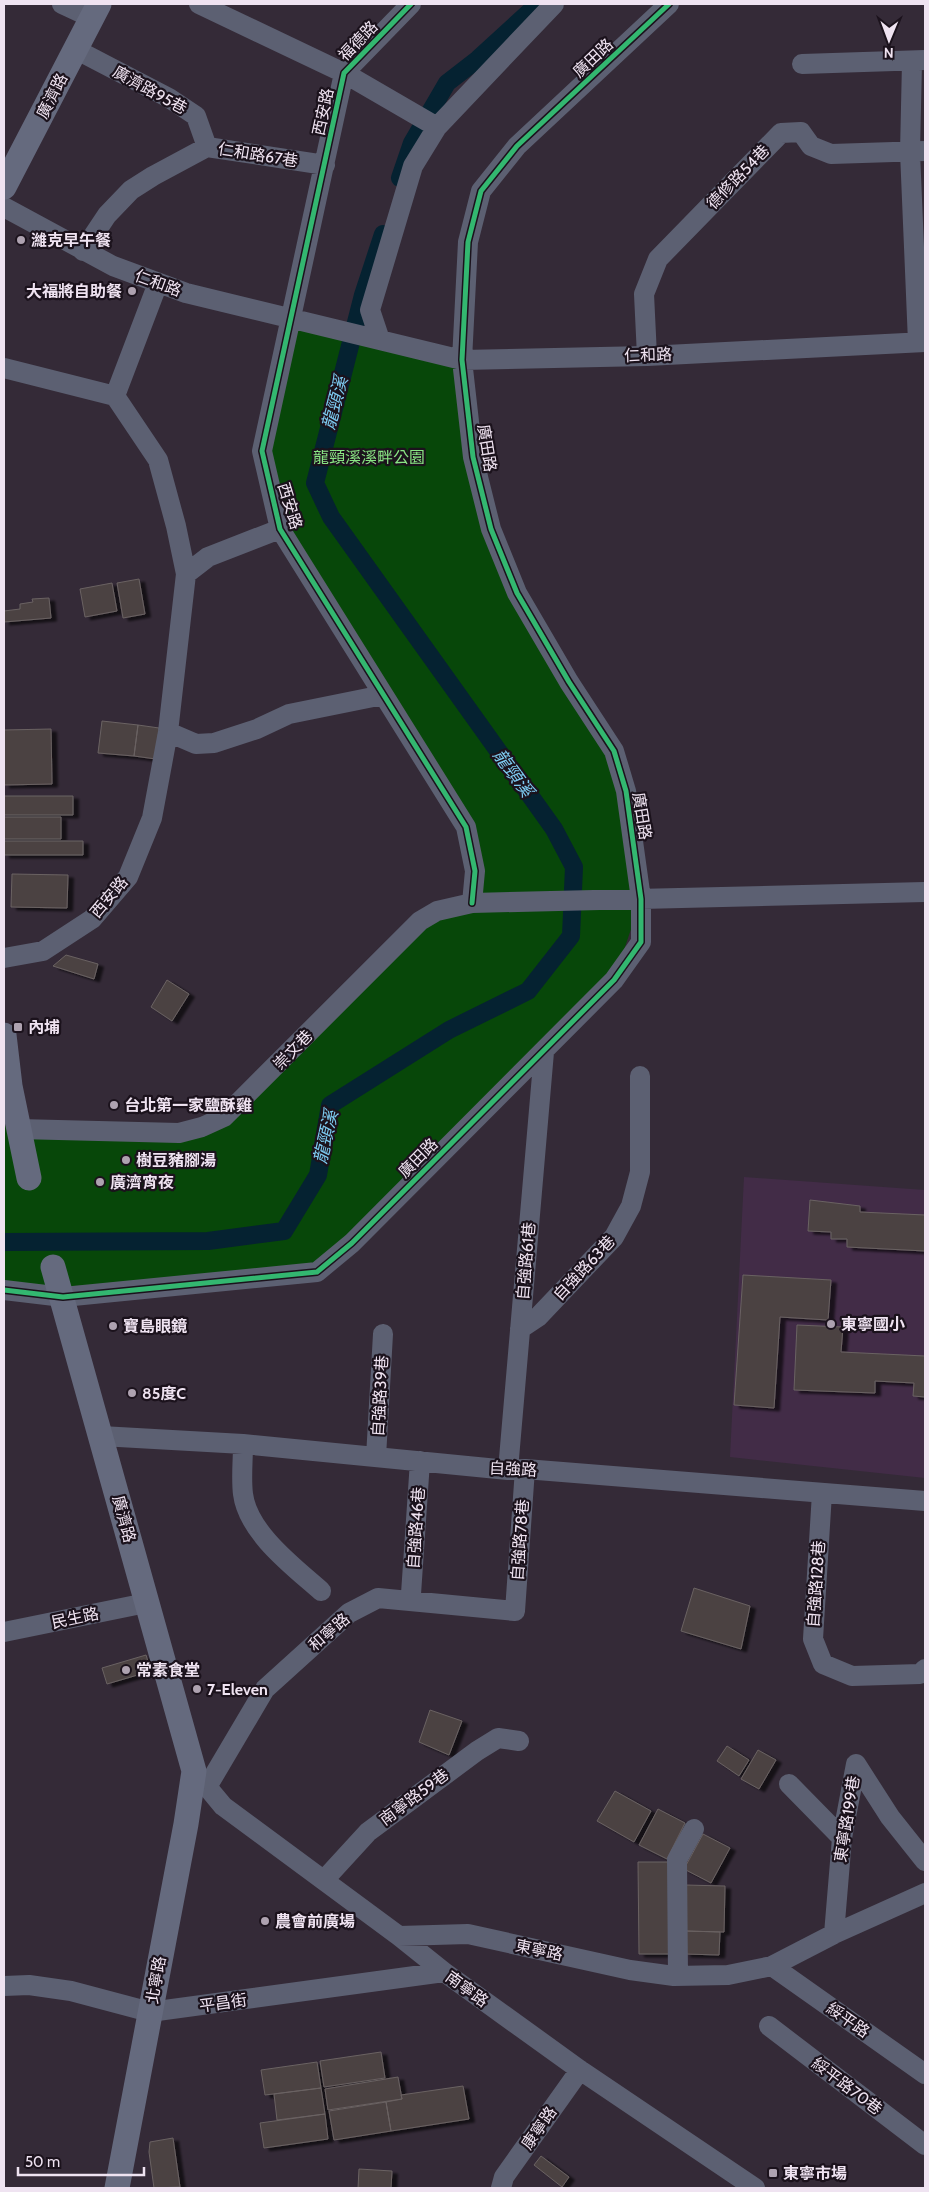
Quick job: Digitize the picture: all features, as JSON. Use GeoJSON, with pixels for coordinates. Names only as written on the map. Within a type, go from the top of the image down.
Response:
{"type":"FeatureCollection","features":[{"type":"Feature","properties":{"kind":"main road","name":"廣濟路"},"geometry":{"type":"LineString","coordinates":[[4,187],[96,11]]}},
{"type":"Feature","properties":{"kind":"main road"},"geometry":{"type":"LineString","coordinates":[[4,1035],[10,1086],[11,1130],[29,1178]]}},
{"type":"Feature","properties":{"kind":"main road","name":"廣濟路"},"geometry":{"type":"LineString","coordinates":[[53,1268],[63,1297],[146,1603],[200,1779]]}},
{"type":"Feature","properties":{"kind":"main road","name":"北寧路"},"geometry":{"type":"LineString","coordinates":[[117,2188],[186,1824],[200,1779]]}},
{"type":"Feature","properties":{"kind":"street"},"geometry":{"type":"LineString","coordinates":[[62,4],[96,11]]}},
{"type":"Feature","properties":{"kind":"street","name":"福德路"},"geometry":{"type":"LineString","coordinates":[[199,4],[344,73],[434,126]]}},
{"type":"Feature","properties":{"kind":"street","name":"福德路"},"geometry":{"type":"LineString","coordinates":[[344,73],[411,4]]}},
{"type":"Feature","properties":{"kind":"street"},"geometry":{"type":"LineString","coordinates":[[377,339],[370,310],[412,166],[434,126],[554,4]]}},
{"type":"Feature","properties":{"kind":"street","name":"廣田路"},"geometry":{"type":"LineString","coordinates":[[4,1290],[63,1297],[317,1272],[352,1243],[544,1052],[614,980],[641,942],[642,899],[626,791],[614,751],[569,682],[517,593],[491,529],[473,457],[462,360],[468,242],[481,191],[517,146],[669,4]]}},
{"type":"Feature","properties":{"kind":"street","name":"廣濟路95巷"},"geometry":{"type":"LineString","coordinates":[[75,49],[169,98],[196,116],[207,147]]}},
{"type":"Feature","properties":{"kind":"street"},"geometry":{"type":"LineString","coordinates":[[802,64],[919,61],[918,151],[922,342]]}},
{"type":"Feature","properties":{"kind":"street","name":"西安路"},"geometry":{"type":"LineString","coordinates":[[344,73],[262,451],[280,529],[466,827],[475,871],[472,902]]}},
{"type":"Feature","properties":{"kind":"street","name":"德修路54巷"},"geometry":{"type":"LineString","coordinates":[[647,356],[644,294],[658,259],[780,133],[801,132],[812,146],[831,154],[918,151]]}},
{"type":"Feature","properties":{"kind":"street","name":"仁和路67巷"},"geometry":{"type":"LineString","coordinates":[[83,251],[106,215],[131,190],[207,147],[324,165]]}},
{"type":"Feature","properties":{"kind":"street","name":"仁和路"},"geometry":{"type":"LineString","coordinates":[[4,207],[113,266],[186,293],[462,360],[647,356],[922,342]]}},
{"type":"Feature","properties":{"kind":"street"},"geometry":{"type":"LineString","coordinates":[[4,368],[115,396],[158,283]]}},
{"type":"Feature","properties":{"kind":"street","name":"西安路"},"geometry":{"type":"LineString","coordinates":[[4,958],[43,951],[92,919],[128,877],[152,818],[168,732],[186,574],[176,526],[158,460],[115,396]]}},
{"type":"Feature","properties":{"kind":"street","name":"西安路"},"geometry":{"type":"LineString","coordinates":[[186,574],[208,557],[280,529]]}},
{"type":"Feature","properties":{"kind":"street"},"geometry":{"type":"LineString","coordinates":[[168,732],[196,744],[214,742],[256,729],[289,714],[383,695]]}},
{"type":"Feature","properties":{"kind":"street","name":"崇文巷"},"geometry":{"type":"LineString","coordinates":[[11,1130],[179,1133],[202,1128],[224,1117],[420,921],[437,911],[472,902],[925,892]]}},
{"type":"Feature","properties":{"kind":"street","name":"自強路61巷"},"geometry":{"type":"LineString","coordinates":[[516,1469],[520,1329],[544,1052]]}},
{"type":"Feature","properties":{"kind":"street","name":"自強路63巷"},"geometry":{"type":"LineString","coordinates":[[520,1329],[538,1316],[614,1237],[631,1206],[640,1172],[640,1076]]}},
{"type":"Feature","properties":{"kind":"street","name":"自強路39巷"},"geometry":{"type":"LineString","coordinates":[[376,1457],[383,1334]]}},
{"type":"Feature","properties":{"kind":"street","name":"自強路"},"geometry":{"type":"LineString","coordinates":[[101,1436],[243,1444],[420,1461],[925,1501]]}},
{"type":"Feature","properties":{"kind":"street"},"geometry":{"type":"LineString","coordinates":[[243,1444],[243,1495],[252,1522],[284,1558],[322,1591]]}},
{"type":"Feature","properties":{"kind":"street","name":"自強路46巷"},"geometry":{"type":"LineString","coordinates":[[411,1594],[420,1461]]}},
{"type":"Feature","properties":{"kind":"street","name":"自強路78巷"},"geometry":{"type":"LineString","coordinates":[[515,1611],[516,1469]]}},
{"type":"Feature","properties":{"kind":"street","name":"自強路128巷"},"geometry":{"type":"LineString","coordinates":[[822,1493],[813,1639],[823,1664],[852,1676],[923,1671]]}},
{"type":"Feature","properties":{"kind":"street","name":"和寧路"},"geometry":{"type":"LineString","coordinates":[[200,1779],[265,1689],[349,1613],[378,1598],[515,1611]]}},
{"type":"Feature","properties":{"kind":"street","name":"民生路"},"geometry":{"type":"LineString","coordinates":[[4,1632],[146,1603]]}},
{"type":"Feature","properties":{"kind":"street","name":"南寧路59巷"},"geometry":{"type":"LineString","coordinates":[[324,1880],[368,1832],[462,1762],[498,1738],[519,1741]]}},
{"type":"Feature","properties":{"kind":"street","name":"東寧路199巷"},"geometry":{"type":"LineString","coordinates":[[834,1934],[842,1838],[856,1764],[890,1817],[925,1861]]}},
{"type":"Feature","properties":{"kind":"street","name":"南寧路"},"geometry":{"type":"LineString","coordinates":[[200,1779],[223,1806],[399,1936],[444,1972],[580,2070],[755,2188]]}},
{"type":"Feature","properties":{"kind":"street"},"geometry":{"type":"LineString","coordinates":[[789,1784],[842,1838]]}},
{"type":"Feature","properties":{"kind":"street"},"geometry":{"type":"LineString","coordinates":[[678,1976],[677,1860],[694,1829]]}},
{"type":"Feature","properties":{"kind":"street","name":"東寧路"},"geometry":{"type":"LineString","coordinates":[[399,1936],[468,1934],[630,1970],[678,1976],[728,1976],[772,1966],[834,1934],[925,1893]]}},
{"type":"Feature","properties":{"kind":"street","name":"綏平路"},"geometry":{"type":"LineString","coordinates":[[772,1966],[925,2074]]}},
{"type":"Feature","properties":{"kind":"street","name":"平昌街"},"geometry":{"type":"LineString","coordinates":[[4,1986],[29,1985],[71,1991],[150,2012],[444,1972]]}},
{"type":"Feature","properties":{"kind":"street","name":"綏平路70巷"},"geometry":{"type":"LineString","coordinates":[[769,2026],[925,2146]]}},
{"type":"Feature","properties":{"kind":"street","name":"康寧路"},"geometry":{"type":"LineString","coordinates":[[501,2188],[504,2177],[580,2070]]}},
{"type":"Feature","properties":{"kind":"shaded area","name":"東寧國小"},"geometry":{"type":"Polygon","coordinates":[[[744,1177],[925,1190],[925,1478],[730,1457],[744,1177]]]}},
{"type":"Feature","properties":{"kind":"green space","name":"龍頸溪溪畔公園"},"geometry":{"type":"Polygon","coordinates":[[[292,318],[462,360],[491,529],[614,751],[641,899],[614,980],[317,1272],[4,1290],[4,1126],[14,1124],[116,1132],[224,1117],[420,921],[472,902],[466,827],[280,529],[262,451],[292,318]]]}},
{"type":"Feature","properties":{"kind":"building"},"geometry":{"type":"Polygon","coordinates":[[[139,579],[145,614],[123,618],[117,583],[139,579]]]}},
{"type":"Feature","properties":{"kind":"building"},"geometry":{"type":"Polygon","coordinates":[[[112,583],[117,611],[85,617],[80,589],[112,583]]]}},
{"type":"Feature","properties":{"kind":"building"},"geometry":{"type":"Polygon","coordinates":[[[49,598],[51,618],[4,622],[4,611],[20,609],[20,604],[33,602],[32,599],[49,598]]]}},
{"type":"Feature","properties":{"kind":"building"},"geometry":{"type":"Polygon","coordinates":[[[102,721],[138,725],[134,756],[98,753],[102,721]]]}},
{"type":"Feature","properties":{"kind":"building"},"geometry":{"type":"Polygon","coordinates":[[[138,725],[159,728],[156,759],[134,756],[138,725]]]}},
{"type":"Feature","properties":{"kind":"building"},"geometry":{"type":"Polygon","coordinates":[[[51,729],[52,784],[4,785],[4,730],[51,729]]]}},
{"type":"Feature","properties":{"kind":"building"},"geometry":{"type":"Polygon","coordinates":[[[4,796],[73,796],[73,815],[4,815],[4,796]]]}},
{"type":"Feature","properties":{"kind":"building"},"geometry":{"type":"Polygon","coordinates":[[[4,817],[61,817],[61,839],[4,839],[4,817]]]}},
{"type":"Feature","properties":{"kind":"building"},"geometry":{"type":"Polygon","coordinates":[[[4,841],[83,841],[83,855],[4,855],[4,841]]]}},
{"type":"Feature","properties":{"kind":"building"},"geometry":{"type":"Polygon","coordinates":[[[12,874],[68,875],[67,908],[11,907],[12,874]]]}},
{"type":"Feature","properties":{"kind":"building"},"geometry":{"type":"Polygon","coordinates":[[[66,955],[98,964],[94,979],[53,966],[66,955]]]}},
{"type":"Feature","properties":{"kind":"building"},"geometry":{"type":"Polygon","coordinates":[[[167,980],[189,994],[172,1021],[151,1007],[167,980]]]}},
{"type":"Feature","properties":{"kind":"building"},"geometry":{"type":"Polygon","coordinates":[[[810,1200],[860,1206],[860,1212],[925,1215],[925,1251],[847,1247],[847,1239],[831,1239],[831,1232],[808,1231],[810,1200]]]}},
{"type":"Feature","properties":{"kind":"building"},"geometry":{"type":"Polygon","coordinates":[[[743,1275],[831,1280],[828,1320],[780,1317],[774,1408],[734,1405],[743,1275]]]}},
{"type":"Feature","properties":{"kind":"building"},"geometry":{"type":"Polygon","coordinates":[[[797,1325],[843,1327],[841,1352],[925,1356],[925,1397],[913,1396],[914,1383],[875,1381],[875,1393],[794,1390],[797,1325]]]}},
{"type":"Feature","properties":{"kind":"building"},"geometry":{"type":"Polygon","coordinates":[[[694,1588],[750,1606],[741,1649],[681,1631],[694,1588]]]}},
{"type":"Feature","properties":{"kind":"building","name":"常素食堂"},"geometry":{"type":"Polygon","coordinates":[[[146,1655],[151,1671],[107,1684],[102,1668],[146,1655]]]}},
{"type":"Feature","properties":{"kind":"building"},"geometry":{"type":"Polygon","coordinates":[[[430,1710],[462,1721],[449,1755],[419,1742],[430,1710]]]}},
{"type":"Feature","properties":{"kind":"building"},"geometry":{"type":"Polygon","coordinates":[[[727,1746],[749,1760],[739,1776],[717,1761],[727,1746]]]}},
{"type":"Feature","properties":{"kind":"building"},"geometry":{"type":"Polygon","coordinates":[[[758,1750],[776,1760],[759,1789],[741,1779],[758,1750]]]}},
{"type":"Feature","properties":{"kind":"building"},"geometry":{"type":"Polygon","coordinates":[[[615,1791],[651,1811],[634,1842],[597,1821],[615,1791]]]}},
{"type":"Feature","properties":{"kind":"building"},"geometry":{"type":"Polygon","coordinates":[[[658,1809],[685,1823],[667,1859],[639,1845],[658,1809]]]}},
{"type":"Feature","properties":{"kind":"building"},"geometry":{"type":"Polygon","coordinates":[[[703,1834],[730,1848],[711,1883],[684,1869],[703,1834]]]}},
{"type":"Feature","properties":{"kind":"building"},"geometry":{"type":"Polygon","coordinates":[[[638,1862],[674,1862],[674,1954],[639,1954],[638,1862]]]}},
{"type":"Feature","properties":{"kind":"building"},"geometry":{"type":"Polygon","coordinates":[[[685,1885],[725,1886],[724,1932],[684,1931],[685,1885]]]}},
{"type":"Feature","properties":{"kind":"building"},"geometry":{"type":"Polygon","coordinates":[[[686,1931],[720,1932],[719,1955],[685,1954],[686,1931]]]}},
{"type":"Feature","properties":{"kind":"building"},"geometry":{"type":"Polygon","coordinates":[[[381,2052],[385,2078],[324,2087],[320,2061],[381,2052]]]}},
{"type":"Feature","properties":{"kind":"building"},"geometry":{"type":"Polygon","coordinates":[[[317,2062],[321,2088],[265,2095],[261,2070],[317,2062]]]}},
{"type":"Feature","properties":{"kind":"building"},"geometry":{"type":"Polygon","coordinates":[[[398,2077],[402,2099],[328,2110],[325,2089],[398,2077]]]}},
{"type":"Feature","properties":{"kind":"building"},"geometry":{"type":"Polygon","coordinates":[[[463,2086],[469,2119],[391,2131],[386,2102],[402,2099],[401,2095],[463,2086]]]}},
{"type":"Feature","properties":{"kind":"building"},"geometry":{"type":"Polygon","coordinates":[[[321,2088],[325,2114],[277,2120],[274,2094],[321,2088]]]}},
{"type":"Feature","properties":{"kind":"building"},"geometry":{"type":"Polygon","coordinates":[[[386,2102],[391,2131],[334,2140],[329,2111],[386,2102]]]}},
{"type":"Feature","properties":{"kind":"building"},"geometry":{"type":"Polygon","coordinates":[[[325,2114],[328,2139],[264,2148],[260,2123],[325,2114]]]}},
{"type":"Feature","properties":{"kind":"building"},"geometry":{"type":"Polygon","coordinates":[[[173,2138],[180,2187],[154,2188],[149,2152],[150,2142],[173,2138]]]}},
{"type":"Feature","properties":{"kind":"building"},"geometry":{"type":"Polygon","coordinates":[[[541,2156],[569,2177],[562,2187],[534,2165],[541,2156]]]}},
{"type":"Feature","properties":{"kind":"building"},"geometry":{"type":"Polygon","coordinates":[[[359,2169],[392,2171],[391,2188],[358,2188],[359,2169]]]}},
{"type":"Feature","properties":{"kind":"waterway","name":"龍頸溪"},"geometry":{"type":"LineString","coordinates":[[400,178],[412,143],[447,83],[478,59],[538,4]]}},
{"type":"Feature","properties":{"kind":"waterway","name":"龍頸溪"},"geometry":{"type":"LineString","coordinates":[[4,1242],[208,1241],[284,1231],[318,1175],[330,1105],[449,1030],[528,991],[571,936],[574,867],[554,829],[331,517],[315,483],[363,295],[383,234]]}},
{"type":"Feature","properties":{"kind":"cycle path"},"geometry":{"type":"LineString","coordinates":[[411,4],[344,73],[262,451],[280,529],[466,827],[475,871],[472,903]]}},
{"type":"Feature","properties":{"kind":"cycle path"},"geometry":{"type":"LineString","coordinates":[[4,1290],[63,1297],[317,1272],[352,1243],[614,980],[641,942],[641,899],[626,791],[614,751],[569,682],[517,593],[491,529],[473,457],[462,360],[468,242],[481,191],[517,146],[669,4]]}},
{"type":"Feature","properties":{"kind":"place","name":"濰克早午餐"},"geometry":{"type":"Point","coordinates":[21,240]}},
{"type":"Feature","properties":{"kind":"place","name":"大福將自助餐"},"geometry":{"type":"Point","coordinates":[132,291]}},
{"type":"Feature","properties":{"kind":"place","name":"內埔"},"geometry":{"type":"Point","coordinates":[18,1027]}},
{"type":"Feature","properties":{"kind":"place","name":"台北第一家鹽酥雞"},"geometry":{"type":"Point","coordinates":[114,1105]}},
{"type":"Feature","properties":{"kind":"place","name":"樹豆豬腳湯"},"geometry":{"type":"Point","coordinates":[126,1160]}},
{"type":"Feature","properties":{"kind":"place","name":"廣濟宵夜"},"geometry":{"type":"Point","coordinates":[100,1182]}},
{"type":"Feature","properties":{"kind":"place","name":"東寧國小"},"geometry":{"type":"Point","coordinates":[831,1324]}},
{"type":"Feature","properties":{"kind":"place","name":"寶島眼鏡"},"geometry":{"type":"Point","coordinates":[113,1326]}},
{"type":"Feature","properties":{"kind":"place","name":"85度C"},"geometry":{"type":"Point","coordinates":[132,1393]}},
{"type":"Feature","properties":{"kind":"place","name":"常素食堂"},"geometry":{"type":"Point","coordinates":[126,1670]}},
{"type":"Feature","properties":{"kind":"place","name":"7-Eleven"},"geometry":{"type":"Point","coordinates":[197,1689]}},
{"type":"Feature","properties":{"kind":"place","name":"農會前廣場"},"geometry":{"type":"Point","coordinates":[265,1921]}},
{"type":"Feature","properties":{"kind":"place","name":"東寧市場"},"geometry":{"type":"Point","coordinates":[773,2173]}}]}
